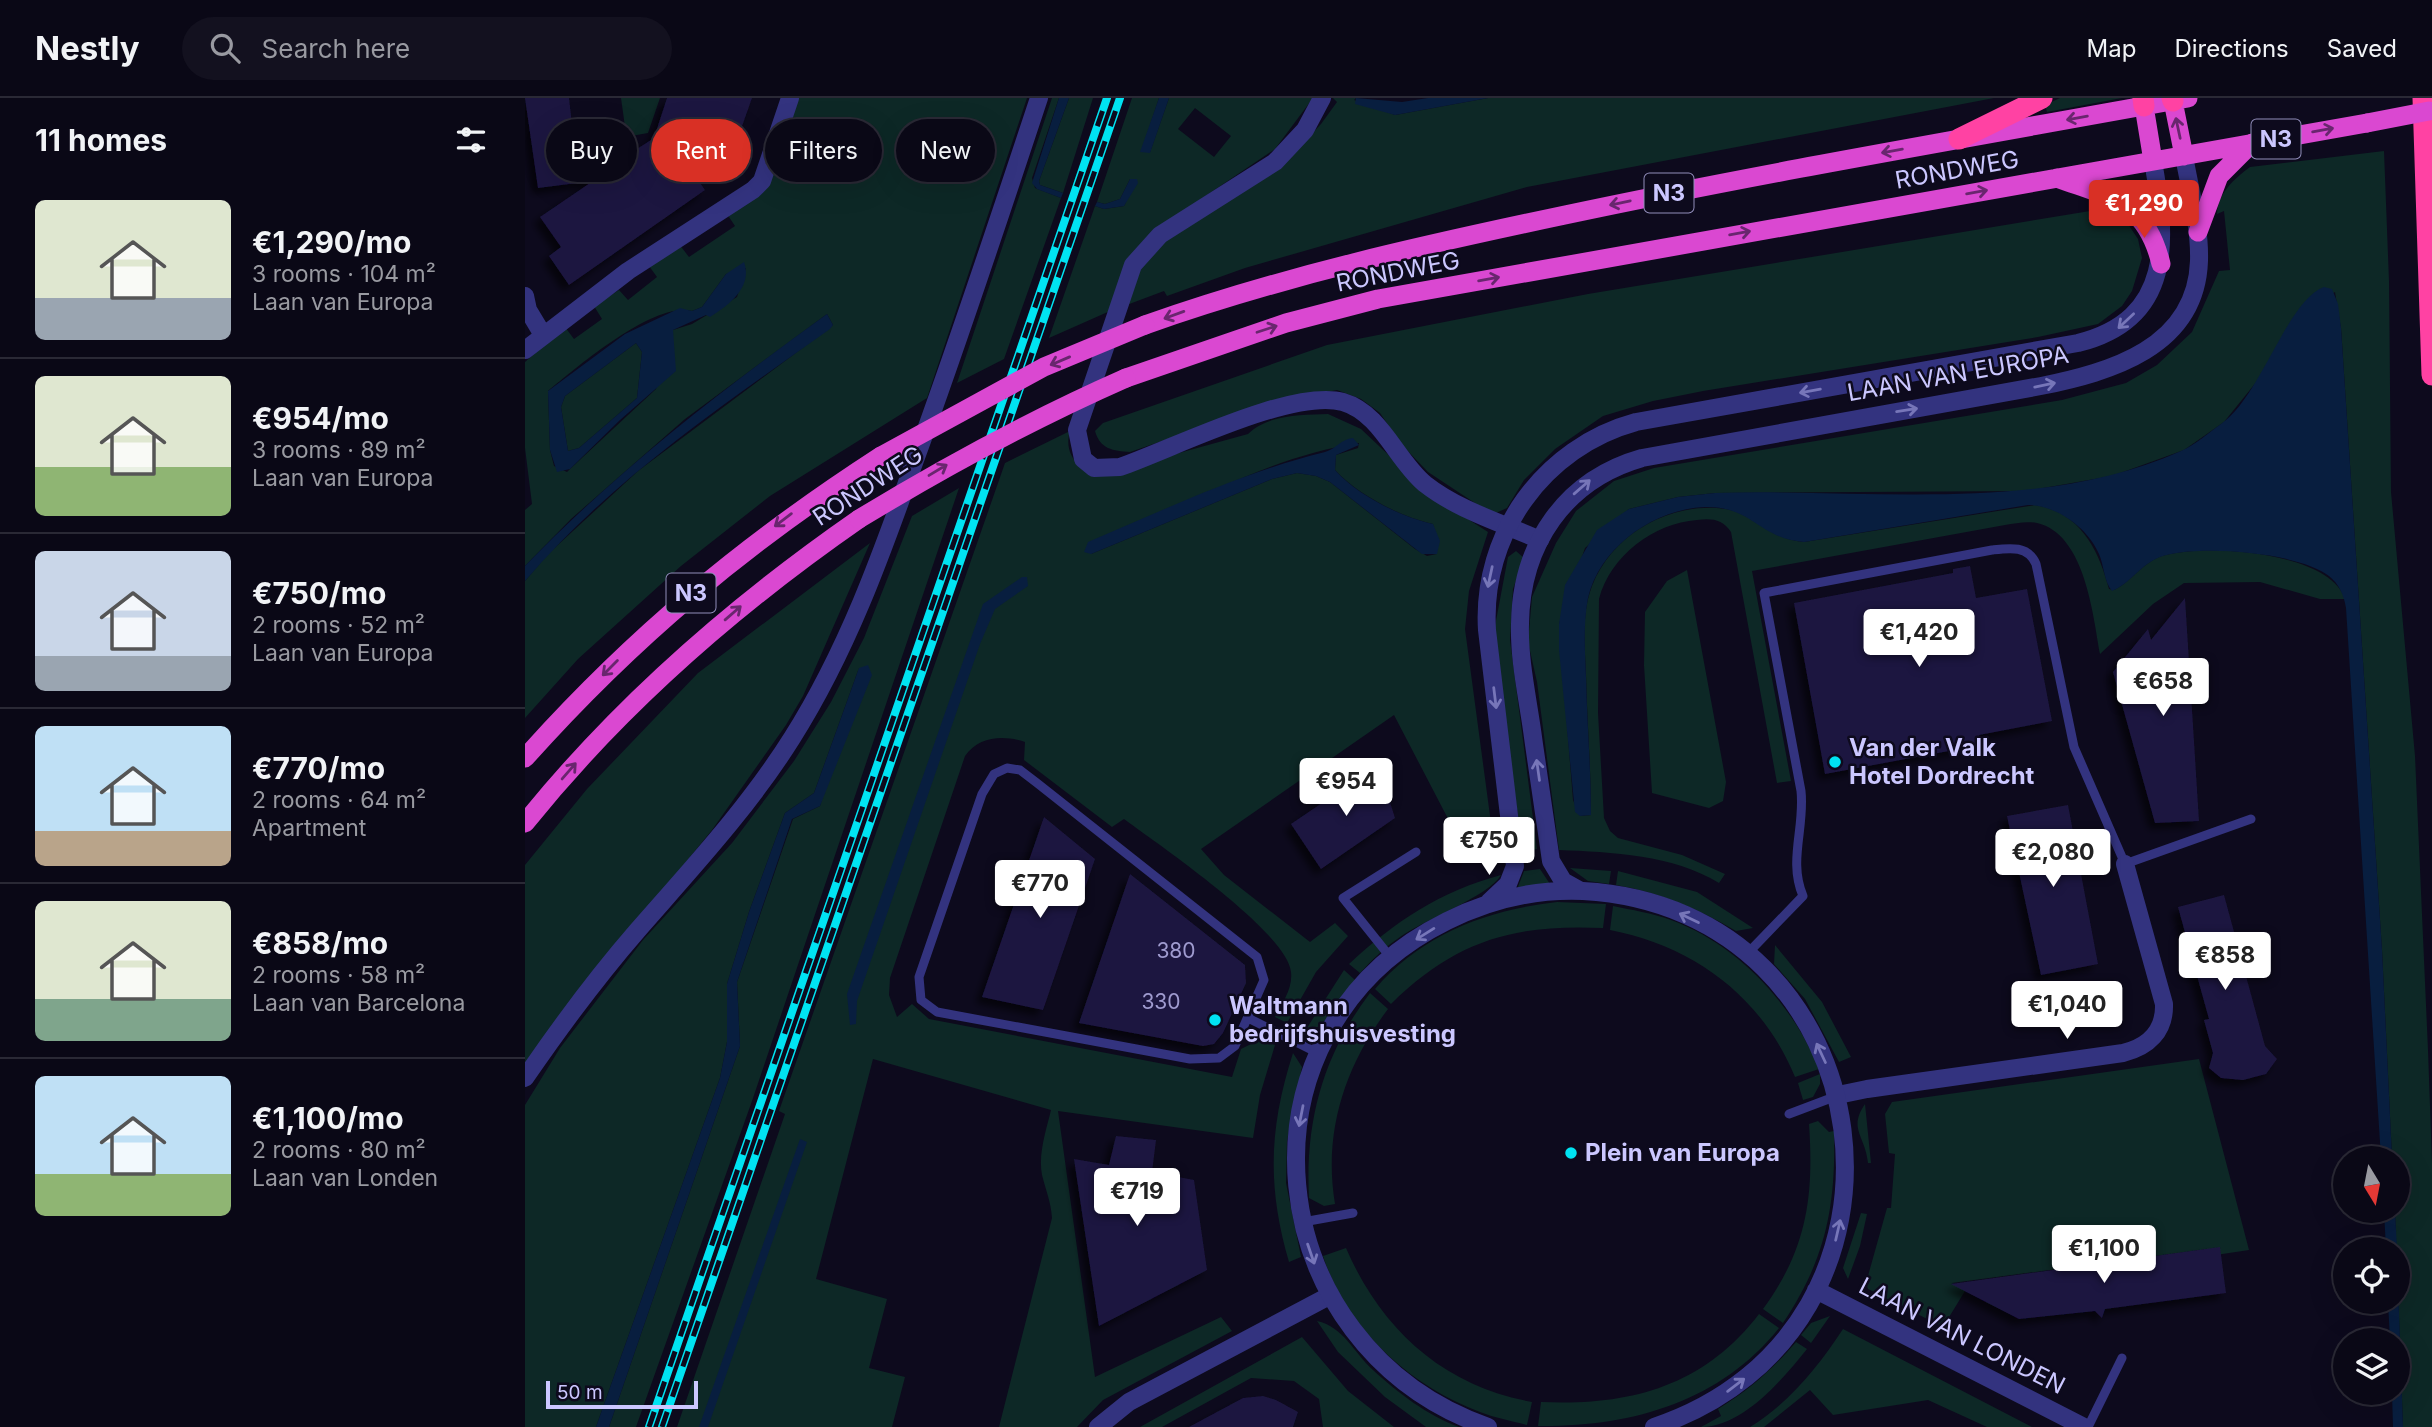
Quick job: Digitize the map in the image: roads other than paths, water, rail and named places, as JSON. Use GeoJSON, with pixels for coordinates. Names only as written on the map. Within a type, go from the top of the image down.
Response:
{"type":"FeatureCollection","features":[{"type":"Feature","properties":{"kind":"highway"},"geometry":{"type":"LineString","coordinates":[[1959,139],[2042,98]]}},
{"type":"Feature","properties":{"kind":"highway"},"geometry":{"type":"LineString","coordinates":[[2423,98],[2432,376]]}},
{"type":"Feature","properties":{"kind":"highway","name":"RONDWEG"},"geometry":{"type":"LineString","coordinates":[[525,758],[615,662],[685,598],[797,510],[881,456],[1044,367],[1145,325],[1255,288],[1381,254],[1766,172],[1959,139],[2144,102],[2177,99]]}},
{"type":"Feature","properties":{"kind":"highway","name":"LAAN VAN EUROPA"},"geometry":{"type":"LineString","coordinates":[[2177,99],[2184,156]]}},
{"type":"Feature","properties":{"kind":"highway","name":"LAAN VAN EUROPA"},"geometry":{"type":"LineString","coordinates":[[2144,102],[2154,161]]}},
{"type":"Feature","properties":{"kind":"highway","name":"RONDWEG"},"geometry":{"type":"LineString","coordinates":[[525,823],[589,749],[685,656],[791,566],[859,519],[954,461],[1126,377],[1286,323],[1378,299],[2432,111]]}},
{"type":"Feature","properties":{"kind":"highway"},"geometry":{"type":"LineString","coordinates":[[2198,232],[2219,176],[2252,143]]}},
{"type":"Feature","properties":{"kind":"highway"},"geometry":{"type":"LineString","coordinates":[[2056,178],[2130,206],[2155,239],[2161,264]]}},
{"type":"Feature","properties":{"kind":"street"},"geometry":{"type":"LineString","coordinates":[[525,350],[628,271],[753,190],[762,181],[790,98]]}},
{"type":"Feature","properties":{"kind":"street"},"geometry":{"type":"LineString","coordinates":[[525,1078],[564,1021],[744,806],[793,736],[825,681],[857,616],[879,562],[950,365],[1039,98]]}},
{"type":"Feature","properties":{"kind":"street"},"geometry":{"type":"LineString","coordinates":[[1322,98],[1305,130],[1275,162],[1160,235],[1133,265],[1077,430],[1083,459],[1094,468],[1120,467],[1272,410],[1333,400],[1353,406],[1373,422],[1402,460],[1427,485],[1459,505],[1540,540]]}},
{"type":"Feature","properties":{"kind":"street","name":"LAAN VAN EUROPA"},"geometry":{"type":"LineString","coordinates":[[1581,891],[1563,881],[1551,862],[1521,654],[1521,603],[1527,571],[1540,540],[1571,496],[1586,483],[1618,464],[1692,447],[2041,386],[2119,366],[2154,346],[2181,318],[2198,276],[2198,232],[2184,156]]}},
{"type":"Feature","properties":{"kind":"street","name":"LAAN VAN EUROPA"},"geometry":{"type":"LineString","coordinates":[[1486,904],[1508,884],[1515,866],[1486,613],[1492,570],[1508,526],[1547,472],[1571,450],[1603,433],[1663,417],[2092,340],[2114,331],[2146,298],[2161,264],[2162,216],[2154,161]]}},
{"type":"Feature","properties":{"kind":"street"},"geometry":{"type":"LineString","coordinates":[[525,296],[528,310],[543,335]]}},
{"type":"Feature","properties":{"kind":"street"},"geometry":{"type":"LineString","coordinates":[[1838,1096],[1867,1089],[2123,1053],[2147,1043],[2162,1021],[2164,1003],[2125,864]]}},
{"type":"Feature","properties":{"kind":"street","name":"LAAN VAN EUROPA"},"geometry":{"type":"LineString","coordinates":[[1488,1427],[1448,1411],[1401,1382],[1365,1348],[1329,1296],[1318,1274],[1302,1222],[1296,1181],[1297,1136],[1303,1102],[1320,1054],[1353,998],[1391,958],[1434,928],[1486,904],[1526,895],[1581,891],[1638,899],[1666,908],[1719,934],[1747,954],[1779,985],[1800,1012],[1824,1058],[1838,1096],[1845,1138],[1845,1193],[1835,1242],[1816,1290],[1790,1332],[1756,1369],[1709,1403],[1654,1427]]}},
{"type":"Feature","properties":{"kind":"street","name":"LAAN VAN LONDEN"},"geometry":{"type":"LineString","coordinates":[[1816,1290],[2086,1427]]}},
{"type":"Feature","properties":{"kind":"street"},"geometry":{"type":"LineString","coordinates":[[1098,1427],[1129,1402],[1329,1296]]}},
{"type":"Feature","properties":{"kind":"lane"},"geometry":{"type":"LineString","coordinates":[[1747,954],[1803,896],[1795,865],[1803,819],[1801,791],[1764,593],[1992,550],[2016,549],[2027,552],[2036,564],[2074,747],[2125,864],[2251,819]]}},
{"type":"Feature","properties":{"kind":"lane"},"geometry":{"type":"LineString","coordinates":[[1014,768],[1029,777],[1252,951],[1261,965],[1263,980],[1248,1018],[1231,1051],[1219,1058],[1202,1060],[948,1014],[926,1006],[919,993],[919,977],[982,794],[994,774],[1014,768]]}},
{"type":"Feature","properties":{"kind":"lane"},"geometry":{"type":"LineString","coordinates":[[1391,958],[1343,898],[1416,852]]}},
{"type":"Feature","properties":{"kind":"lane"},"geometry":{"type":"LineString","coordinates":[[1248,1018],[1320,1054]]}},
{"type":"Feature","properties":{"kind":"lane"},"geometry":{"type":"LineString","coordinates":[[1789,1114],[1838,1096]]}},
{"type":"Feature","properties":{"kind":"lane"},"geometry":{"type":"LineString","coordinates":[[1302,1222],[1353,1213]]}},
{"type":"Feature","properties":{"kind":"lane"},"geometry":{"type":"LineString","coordinates":[[2086,1427],[2122,1358]]}},
{"type":"Feature","properties":{"kind":"water"},"geometry":{"type":"Polygon","coordinates":[[[1059,98],[1069,98],[1039,181],[1040,185],[1063,193],[1061,198],[1037,189],[1032,183],[1059,98]]]}},
{"type":"Feature","properties":{"kind":"water"},"geometry":{"type":"Polygon","coordinates":[[[1159,98],[1169,98],[1150,153],[1140,152],[1159,98]]]}},
{"type":"Feature","properties":{"kind":"water"},"geometry":{"type":"Polygon","coordinates":[[[1356,98],[1402,102],[1428,98],[1488,98],[1395,115],[1355,104],[1356,98]]]}},
{"type":"Feature","properties":{"kind":"water"},"geometry":{"type":"Polygon","coordinates":[[[1130,179],[1137,179],[1138,183],[1124,206],[1104,209],[1095,206],[1097,202],[1105,204],[1120,199],[1130,179]]]}},
{"type":"Feature","properties":{"kind":"water"},"geometry":{"type":"Polygon","coordinates":[[[744,262],[746,271],[742,287],[725,307],[710,317],[706,315],[673,330],[676,371],[570,469],[557,472],[550,450],[548,391],[625,334],[680,308],[692,311],[702,307],[726,274],[744,262]],[[636,343],[565,396],[561,407],[568,451],[579,448],[637,398],[642,352],[636,343]]]}},
{"type":"Feature","properties":{"kind":"water"},"geometry":{"type":"Polygon","coordinates":[[[2324,287],[2332,289],[2338,304],[2341,328],[2382,950],[2391,1146],[2380,1146],[2346,608],[2336,583],[2315,568],[2272,556],[2246,553],[2176,553],[2153,560],[2112,591],[2099,554],[2087,535],[2070,520],[2039,506],[2028,505],[1804,542],[1777,535],[1746,517],[1723,508],[1688,509],[1669,514],[1633,533],[1617,547],[1594,579],[1588,598],[1585,647],[1591,815],[1580,816],[1575,812],[1559,650],[1559,624],[1565,585],[1597,530],[1629,509],[1678,497],[1715,493],[1952,494],[2011,491],[2070,484],[2126,471],[2186,448],[2235,411],[2249,393],[2298,310],[2324,287]]]}},
{"type":"Feature","properties":{"kind":"water"},"geometry":{"type":"Polygon","coordinates":[[[827,314],[833,325],[830,329],[709,416],[631,477],[593,510],[525,581],[525,566],[596,497],[670,433],[827,314]]]}},
{"type":"Feature","properties":{"kind":"water"},"geometry":{"type":"Polygon","coordinates":[[[1353,438],[1359,445],[1336,455],[1335,470],[1355,488],[1380,504],[1433,524],[1440,541],[1437,554],[1422,554],[1330,482],[1316,476],[1297,473],[1272,479],[1091,554],[1084,552],[1088,542],[1176,504],[1264,470],[1329,451],[1353,438]]]}},
{"type":"Feature","properties":{"kind":"water"},"geometry":{"type":"Polygon","coordinates":[[[1022,577],[1027,577],[1028,586],[995,609],[980,644],[857,1001],[856,1024],[850,1025],[847,994],[983,604],[1022,577]]]}},
{"type":"Feature","properties":{"kind":"water"},"geometry":{"type":"Polygon","coordinates":[[[868,665],[872,675],[820,806],[792,819],[737,982],[740,1046],[609,1427],[596,1427],[720,1078],[727,1042],[727,984],[749,912],[785,813],[814,793],[859,668],[868,665]]]}},
{"type":"Feature","properties":{"kind":"water"},"geometry":{"type":"Polygon","coordinates":[[[800,1139],[807,1142],[708,1427],[699,1427],[800,1139]]]}},
{"type":"Feature","properties":{"kind":"water"},"geometry":{"type":"Polygon","coordinates":[[[2385,1223],[2396,1223],[2396,1237],[2385,1237],[2385,1223]]]}},
{"type":"Feature","properties":{"kind":"water"},"geometry":{"type":"Polygon","coordinates":[[[2389,1314],[2399,1314],[2400,1328],[2389,1328],[2389,1314]]]}},
{"type":"Feature","properties":{"kind":"water"},"geometry":{"type":"Polygon","coordinates":[[[2392,1405],[2402,1405],[2403,1427],[2393,1427],[2392,1405]]]}},
{"type":"Feature","properties":{"kind":"railway"},"geometry":{"type":"LineString","coordinates":[[649,1427],[1107,98]]}},
{"type":"Feature","properties":{"kind":"railway"},"geometry":{"type":"LineString","coordinates":[[662,1427],[1120,98]]}},
{"type":"Feature","properties":{"kind":"place","name":"Van der Valk Hotel Dordrecht"},"geometry":{"type":"Point","coordinates":[1835,762]}},
{"type":"Feature","properties":{"kind":"place","name":"Waltmann bedrijfshuisvesting"},"geometry":{"type":"Point","coordinates":[1215,1020]}},
{"type":"Feature","properties":{"kind":"place","name":"Plein van Europa"},"geometry":{"type":"Point","coordinates":[1571,1153]}}]}
